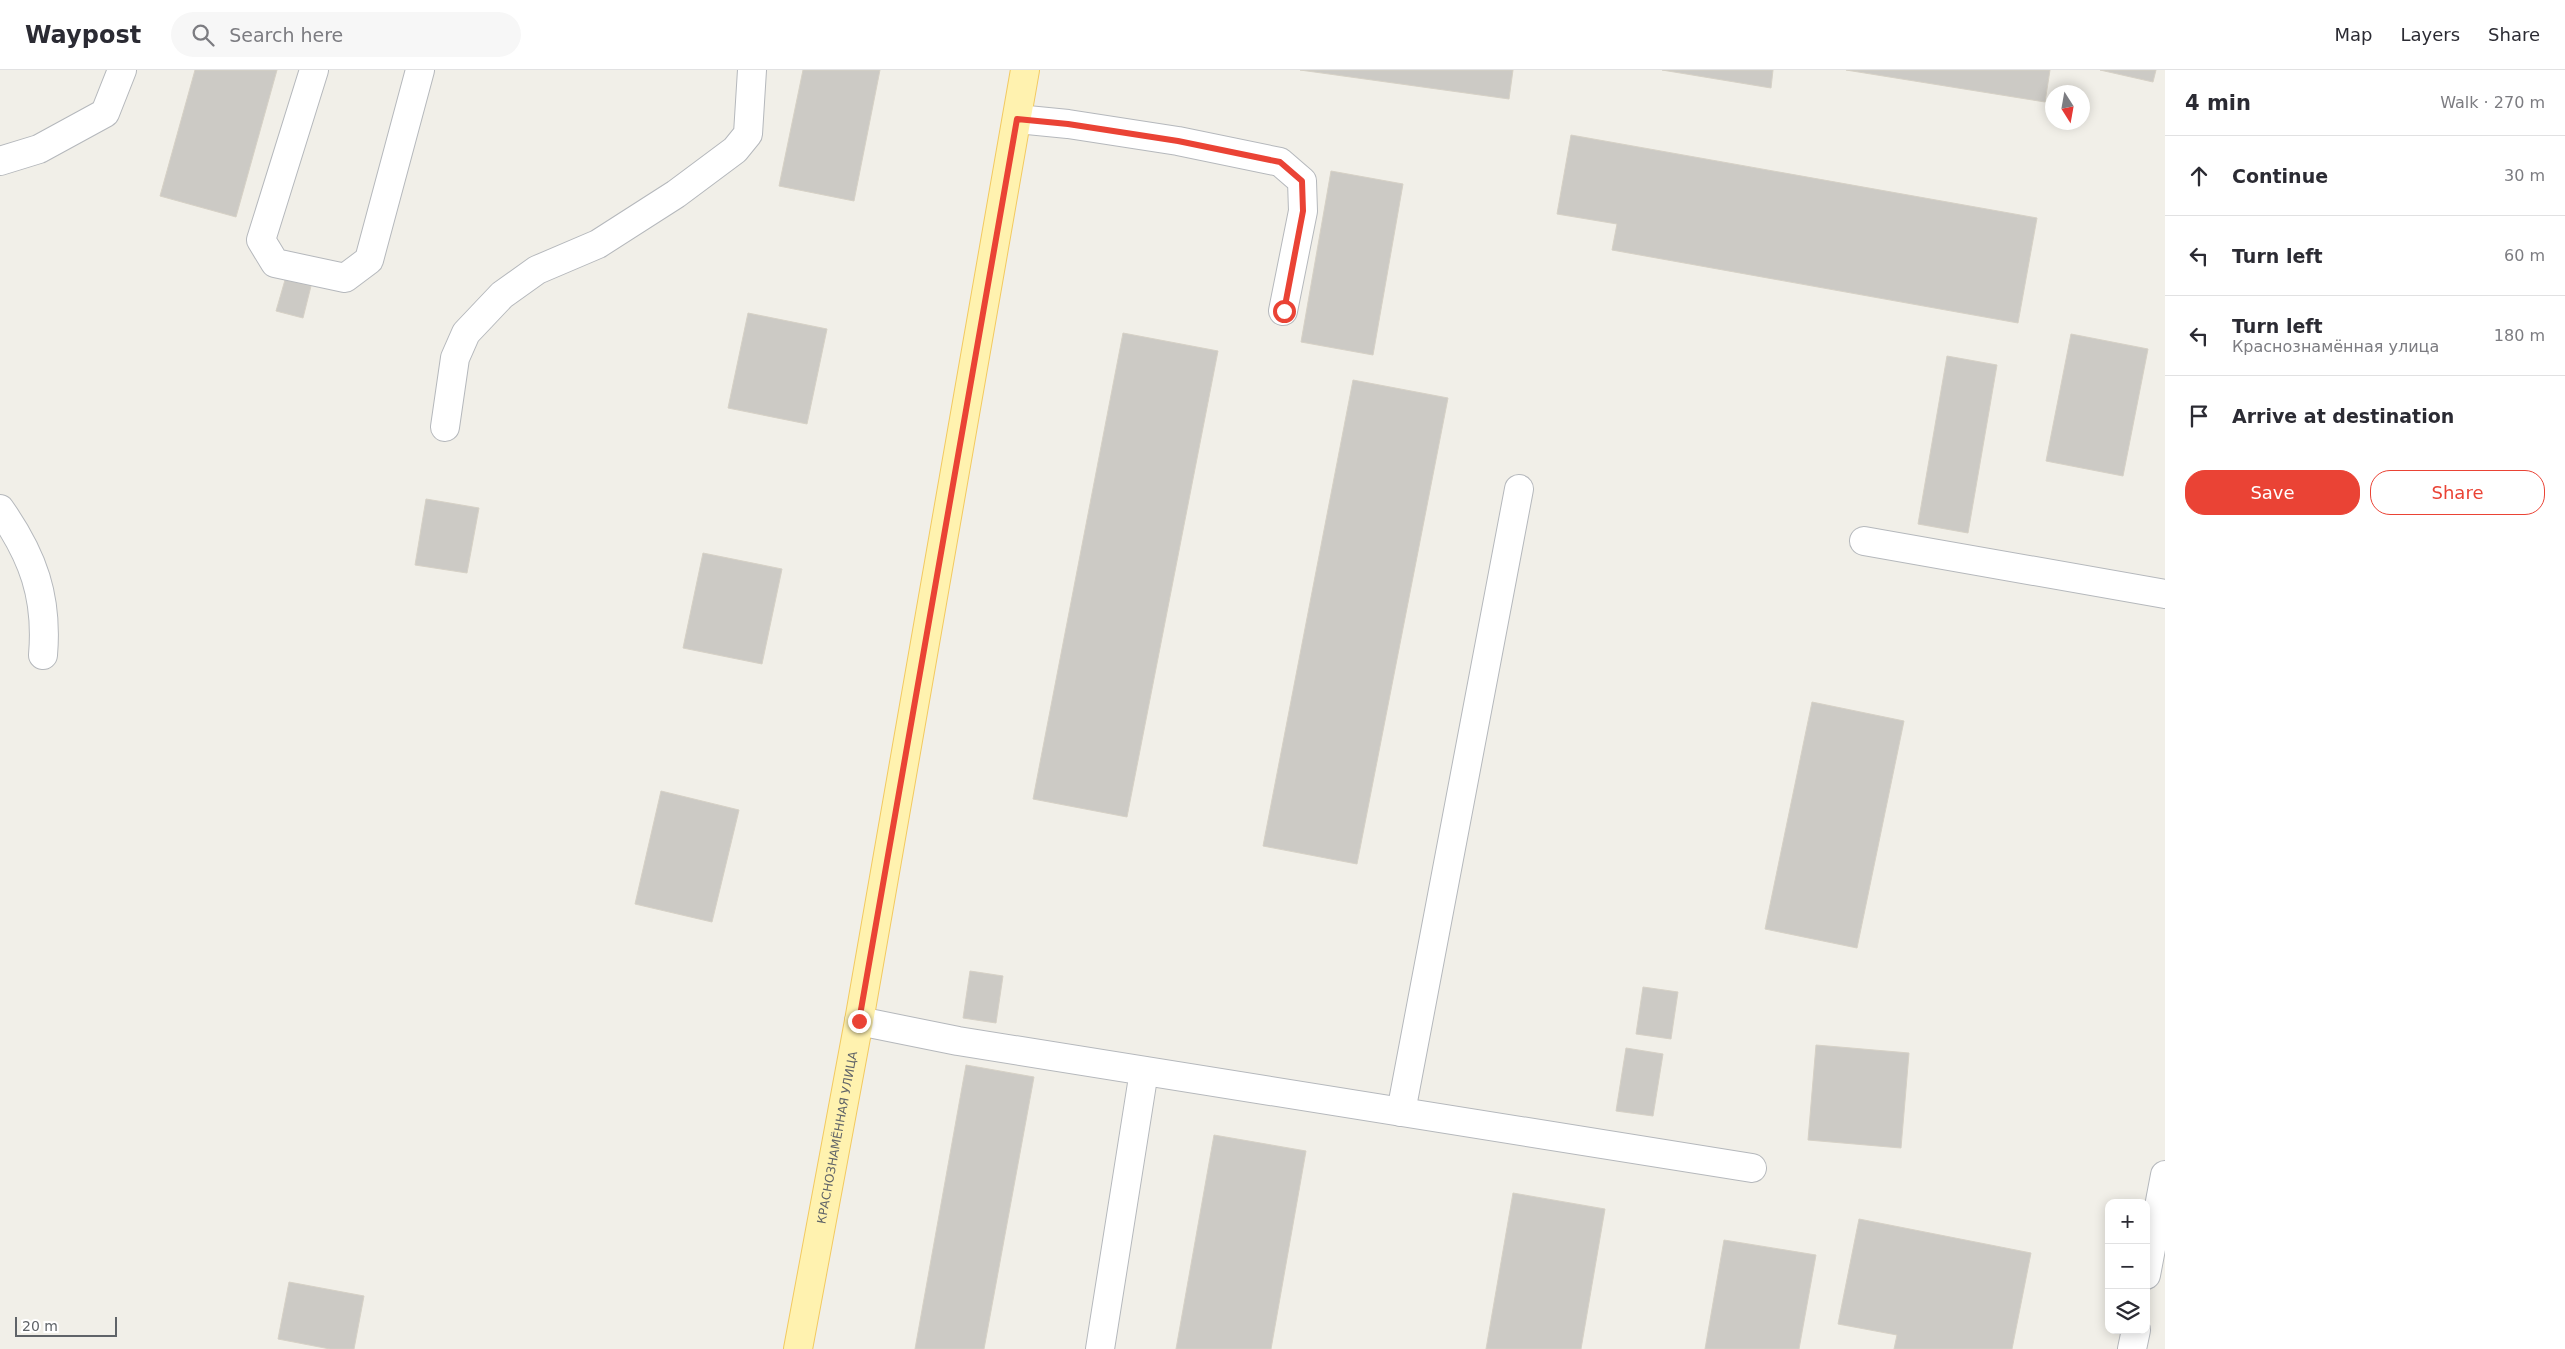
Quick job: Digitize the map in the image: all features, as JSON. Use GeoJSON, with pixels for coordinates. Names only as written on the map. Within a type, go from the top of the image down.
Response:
{"type":"FeatureCollection","features":[{"type":"Feature","properties":{"kind":"main road","name":"КРАСНОЗНАМЁННАЯ УЛИЦА"},"geometry":{"type":"LineString","coordinates":[[798,1349],[859,1021],[1025,70]]}},
{"type":"Feature","properties":{"kind":"lane"},"geometry":{"type":"LineString","coordinates":[[0,161],[39,149],[105,113],[122,70]]}},
{"type":"Feature","properties":{"kind":"lane"},"geometry":{"type":"LineString","coordinates":[[314,70],[261,240],[275,263],[345,278],[369,260],[420,70]]}},
{"type":"Feature","properties":{"kind":"lane"},"geometry":{"type":"LineString","coordinates":[[445,427],[455,358],[466,333],[502,295],[537,270],[598,244],[676,194],[735,150],[748,134],[752,70]]}},
{"type":"Feature","properties":{"kind":"lane"},"geometry":{"type":"LineString","coordinates":[[1017,119],[1068,124],[1169,140],[1280,162],[1302,181],[1303,211],[1284,311]]}},
{"type":"Feature","properties":{"kind":"lane"},"geometry":{"type":"LineString","coordinates":[[1401,1112],[1519,489]]}},
{"type":"Feature","properties":{"kind":"lane"},"geometry":{"type":"LineString","coordinates":[[0,509],[20,538],[35,576],[44,610],[43,655]]}},
{"type":"Feature","properties":{"kind":"lane"},"geometry":{"type":"LineString","coordinates":[[1864,541],[2165,594]]}},
{"type":"Feature","properties":{"kind":"lane"},"geometry":{"type":"LineString","coordinates":[[859,1021],[958,1041],[1752,1168]]}},
{"type":"Feature","properties":{"kind":"lane"},"geometry":{"type":"LineString","coordinates":[[1100,1349],[1144,1071]]}},
{"type":"Feature","properties":{"kind":"lane"},"geometry":{"type":"LineString","coordinates":[[2150,1254],[2165,1175]]}},
{"type":"Feature","properties":{"kind":"lane"},"geometry":{"type":"LineString","coordinates":[[2132,1349],[2135,1334]]}},
{"type":"Feature","properties":{"kind":"building"},"geometry":{"type":"Polygon","coordinates":[[[195,70],[277,70],[236,217],[160,196],[195,70]]]}},
{"type":"Feature","properties":{"kind":"building"},"geometry":{"type":"Polygon","coordinates":[[[803,70],[880,70],[854,201],[779,186],[803,70]]]}},
{"type":"Feature","properties":{"kind":"building"},"geometry":{"type":"Polygon","coordinates":[[[1300,70],[1513,70],[1509,99],[1300,70]]]}},
{"type":"Feature","properties":{"kind":"building"},"geometry":{"type":"Polygon","coordinates":[[[1662,70],[1773,70],[1771,88],[1662,70]]]}},
{"type":"Feature","properties":{"kind":"building"},"geometry":{"type":"Polygon","coordinates":[[[1846,70],[2050,70],[2048,85],[2045,85],[2045,102],[1846,70]]]}},
{"type":"Feature","properties":{"kind":"building"},"geometry":{"type":"Polygon","coordinates":[[[2100,70],[2156,70],[2153,82],[2100,70]]]}},
{"type":"Feature","properties":{"kind":"building"},"geometry":{"type":"Polygon","coordinates":[[[1571,135],[2037,218],[2018,323],[1612,250],[1617,224],[1557,214],[1571,135]]]}},
{"type":"Feature","properties":{"kind":"building"},"geometry":{"type":"Polygon","coordinates":[[[1331,171],[1403,184],[1373,355],[1301,342],[1331,171]]]}},
{"type":"Feature","properties":{"kind":"building"},"geometry":{"type":"Polygon","coordinates":[[[285,280],[311,286],[303,318],[276,311],[285,280]]]}},
{"type":"Feature","properties":{"kind":"building"},"geometry":{"type":"Polygon","coordinates":[[[748,313],[827,329],[807,424],[728,408],[748,313]]]}},
{"type":"Feature","properties":{"kind":"building"},"geometry":{"type":"Polygon","coordinates":[[[1123,333],[1218,351],[1127,817],[1033,799],[1123,333]]]}},
{"type":"Feature","properties":{"kind":"building"},"geometry":{"type":"Polygon","coordinates":[[[2071,334],[2148,349],[2123,476],[2046,461],[2071,334]]]}},
{"type":"Feature","properties":{"kind":"building"},"geometry":{"type":"Polygon","coordinates":[[[1947,356],[1997,365],[1968,533],[1918,524],[1947,356]]]}},
{"type":"Feature","properties":{"kind":"building"},"geometry":{"type":"Polygon","coordinates":[[[1353,380],[1448,398],[1357,864],[1263,846],[1353,380]]]}},
{"type":"Feature","properties":{"kind":"building"},"geometry":{"type":"Polygon","coordinates":[[[426,499],[479,508],[467,573],[415,565],[426,499]]]}},
{"type":"Feature","properties":{"kind":"building"},"geometry":{"type":"Polygon","coordinates":[[[703,553],[782,569],[762,664],[683,648],[703,553]]]}},
{"type":"Feature","properties":{"kind":"building"},"geometry":{"type":"Polygon","coordinates":[[[1812,702],[1904,721],[1857,948],[1765,929],[1812,702]]]}},
{"type":"Feature","properties":{"kind":"building"},"geometry":{"type":"Polygon","coordinates":[[[661,791],[739,810],[712,922],[635,904],[661,791]]]}},
{"type":"Feature","properties":{"kind":"building"},"geometry":{"type":"Polygon","coordinates":[[[970,971],[1003,976],[996,1023],[963,1018],[970,971]]]}},
{"type":"Feature","properties":{"kind":"building"},"geometry":{"type":"Polygon","coordinates":[[[1643,987],[1678,992],[1671,1039],[1636,1034],[1643,987]]]}},
{"type":"Feature","properties":{"kind":"building"},"geometry":{"type":"Polygon","coordinates":[[[1816,1045],[1909,1053],[1901,1148],[1808,1140],[1816,1045]]]}},
{"type":"Feature","properties":{"kind":"building"},"geometry":{"type":"Polygon","coordinates":[[[1626,1048],[1663,1054],[1653,1116],[1616,1111],[1626,1048]]]}},
{"type":"Feature","properties":{"kind":"building"},"geometry":{"type":"Polygon","coordinates":[[[966,1065],[1034,1077],[984,1349],[915,1349],[966,1065]]]}},
{"type":"Feature","properties":{"kind":"building"},"geometry":{"type":"Polygon","coordinates":[[[1214,1135],[1306,1151],[1271,1349],[1176,1349],[1214,1135]]]}},
{"type":"Feature","properties":{"kind":"building"},"geometry":{"type":"Polygon","coordinates":[[[1513,1193],[1605,1209],[1581,1349],[1486,1349],[1513,1193]]]}},
{"type":"Feature","properties":{"kind":"building"},"geometry":{"type":"Polygon","coordinates":[[[1859,1219],[2031,1253],[2012,1349],[1894,1349],[1897,1335],[1838,1324],[1859,1219]]]}},
{"type":"Feature","properties":{"kind":"building"},"geometry":{"type":"Polygon","coordinates":[[[1724,1240],[1816,1255],[1799,1349],[1705,1349],[1724,1240]]]}},
{"type":"Feature","properties":{"kind":"building"},"geometry":{"type":"Polygon","coordinates":[[[289,1282],[364,1296],[354,1349],[330,1349],[278,1339],[289,1282]]]}},
{"type":"Feature","properties":{"kind":"route"},"geometry":{"type":"LineString","coordinates":[[859,1021],[1017,119],[1068,124],[1178,141],[1280,162],[1302,181],[1303,211],[1284,311]]}}]}
